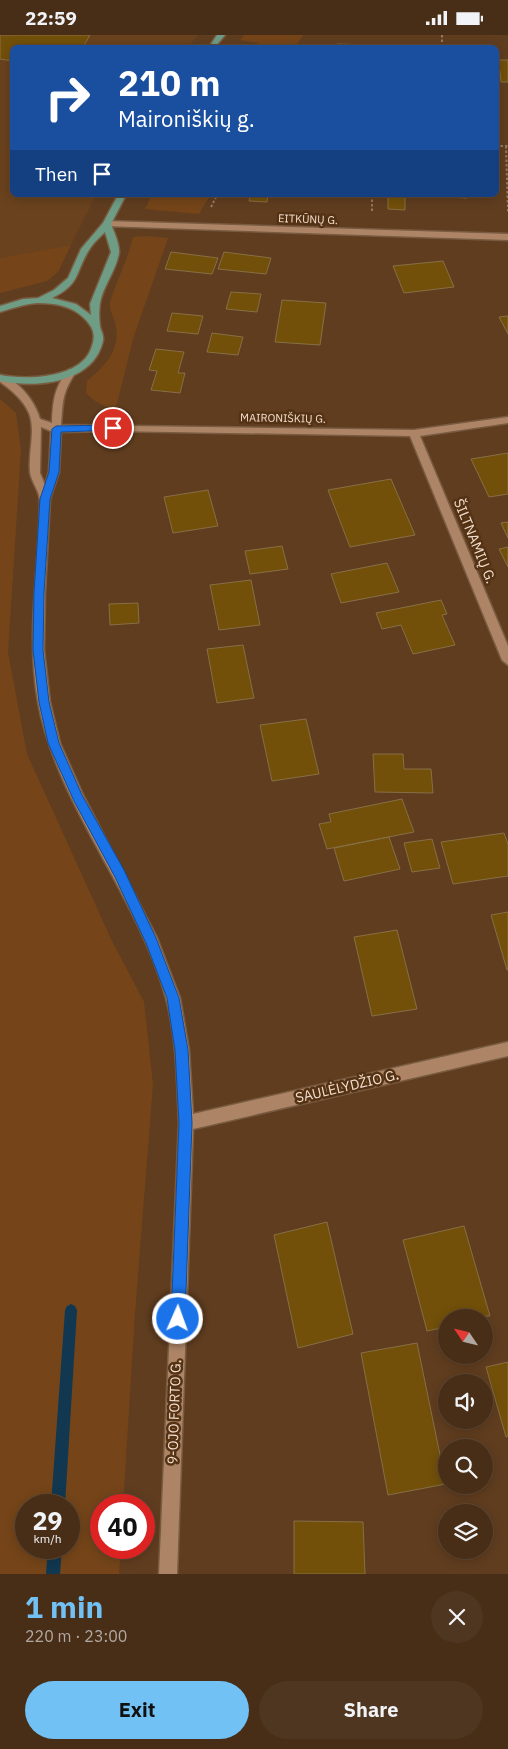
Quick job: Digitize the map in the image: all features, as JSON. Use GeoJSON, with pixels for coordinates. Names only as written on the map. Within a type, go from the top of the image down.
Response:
{"type":"FeatureCollection","features":[{"type":"Feature","properties":{"kind":"main road"},"geometry":{"type":"LineString","coordinates":[[38,300],[57,292],[72,279],[84,249],[107,224],[121,197]]}},
{"type":"Feature","properties":{"kind":"main road"},"geometry":{"type":"LineString","coordinates":[[1,378],[18,382],[54,379],[71,373],[86,363],[95,351],[99,338],[95,305],[115,252],[107,224]]}},
{"type":"Feature","properties":{"kind":"main road"},"geometry":{"type":"LineString","coordinates":[[0,309],[38,300],[58,302],[74,307],[88,315],[96,325]]}},
{"type":"Feature","properties":{"kind":"street","name":"EITKŪNŲ G."},"geometry":{"type":"LineString","coordinates":[[107,224],[508,237]]}},
{"type":"Feature","properties":{"kind":"street","name":"9-OJO FORTO G."},"geometry":{"type":"LineString","coordinates":[[71,373],[62,385],[58,398],[54,472],[45,499],[39,593],[38,650],[44,702],[54,743],[78,797],[152,941],[173,998],[182,1050],[186,1123],[168,1574]]}},
{"type":"Feature","properties":{"kind":"street","name":"9-OJO FORTO G."},"geometry":{"type":"LineString","coordinates":[[1,378],[18,389],[33,411],[36,421],[35,473],[45,499]]}},
{"type":"Feature","properties":{"kind":"street"},"geometry":{"type":"LineString","coordinates":[[36,421],[56,429]]}},
{"type":"Feature","properties":{"kind":"street","name":"MAIRONIŠKIŲ G."},"geometry":{"type":"LineString","coordinates":[[56,429],[113,428],[414,433],[508,421]]}},
{"type":"Feature","properties":{"kind":"street","name":"ŠILTNAMIŲ G."},"geometry":{"type":"LineString","coordinates":[[414,433],[508,661]]}},
{"type":"Feature","properties":{"kind":"street","name":"SAULĖLYDŽIO G."},"geometry":{"type":"LineString","coordinates":[[186,1123],[508,1049]]}},
{"type":"Feature","properties":{"kind":"path"},"geometry":{"type":"LineString","coordinates":[[507,146],[508,212]]}},
{"type":"Feature","properties":{"kind":"shaded area"},"geometry":{"type":"Polygon","coordinates":[[[0,35],[198,35],[190,45],[10,45],[10,197],[95,197],[71,245],[0,258],[0,35]]]}},
{"type":"Feature","properties":{"kind":"shaded area"},"geometry":{"type":"Polygon","coordinates":[[[244,35],[303,35],[296,45],[258,45],[259,43],[240,40],[244,35]]]}},
{"type":"Feature","properties":{"kind":"shaded area"},"geometry":{"type":"Polygon","coordinates":[[[151,197],[209,197],[199,214],[145,209],[151,197]]]}},
{"type":"Feature","properties":{"kind":"shaded area"},"geometry":{"type":"Polygon","coordinates":[[[133,237],[168,238],[133,339],[115,411],[95,401],[86,393],[87,381],[111,356],[117,332],[110,303],[133,237]]]}},
{"type":"Feature","properties":{"kind":"shaded area"},"geometry":{"type":"Polygon","coordinates":[[[71,245],[58,272],[47,281],[0,293],[0,258],[71,245]]]}},
{"type":"Feature","properties":{"kind":"shaded area"},"geometry":{"type":"Polygon","coordinates":[[[0,399],[16,413],[21,451],[8,652],[27,754],[111,939],[144,1002],[153,1084],[135,1313],[124,1494],[90,1494],[90,1559],[120,1559],[119,1574],[0,1574],[0,399]]]}},
{"type":"Feature","properties":{"kind":"building"},"geometry":{"type":"Polygon","coordinates":[[[0,35],[90,35],[84,45],[10,45],[10,61],[0,59],[0,35]]]}},
{"type":"Feature","properties":{"kind":"building"},"geometry":{"type":"Polygon","coordinates":[[[337,44],[373,45],[337,45],[337,44]]]}},
{"type":"Feature","properties":{"kind":"building"},"geometry":{"type":"Polygon","coordinates":[[[499,60],[508,60],[508,82],[501,82],[499,60]]]}},
{"type":"Feature","properties":{"kind":"building"},"geometry":{"type":"Polygon","coordinates":[[[250,197],[268,197],[267,202],[249,201],[250,197]]]}},
{"type":"Feature","properties":{"kind":"building"},"geometry":{"type":"Polygon","coordinates":[[[388,197],[405,197],[405,210],[388,209],[388,197]]]}},
{"type":"Feature","properties":{"kind":"building"},"geometry":{"type":"Polygon","coordinates":[[[171,252],[218,258],[212,274],[165,269],[171,252]]]}},
{"type":"Feature","properties":{"kind":"building"},"geometry":{"type":"Polygon","coordinates":[[[224,252],[271,258],[266,274],[218,269],[224,252]]]}},
{"type":"Feature","properties":{"kind":"building"},"geometry":{"type":"Polygon","coordinates":[[[443,261],[454,287],[404,293],[393,266],[443,261]]]}},
{"type":"Feature","properties":{"kind":"building"},"geometry":{"type":"Polygon","coordinates":[[[231,292],[261,294],[257,312],[226,309],[231,292]]]}},
{"type":"Feature","properties":{"kind":"building"},"geometry":{"type":"Polygon","coordinates":[[[282,300],[326,303],[320,345],[275,342],[282,300]]]}},
{"type":"Feature","properties":{"kind":"building"},"geometry":{"type":"Polygon","coordinates":[[[172,313],[203,316],[198,334],[167,331],[172,313]]]}},
{"type":"Feature","properties":{"kind":"building"},"geometry":{"type":"Polygon","coordinates":[[[508,316],[508,334],[499,317],[508,316]]]}},
{"type":"Feature","properties":{"kind":"building"},"geometry":{"type":"Polygon","coordinates":[[[212,333],[243,337],[238,355],[207,352],[212,333]]]}},
{"type":"Feature","properties":{"kind":"building"},"geometry":{"type":"Polygon","coordinates":[[[156,349],[184,352],[178,373],[185,373],[180,393],[151,390],[157,371],[149,370],[156,349]]]}},
{"type":"Feature","properties":{"kind":"building"},"geometry":{"type":"Polygon","coordinates":[[[508,453],[508,494],[489,497],[471,459],[508,453]]]}},
{"type":"Feature","properties":{"kind":"building"},"geometry":{"type":"Polygon","coordinates":[[[391,479],[415,535],[350,547],[328,490],[391,479]]]}},
{"type":"Feature","properties":{"kind":"building"},"geometry":{"type":"Polygon","coordinates":[[[208,490],[218,526],[173,533],[164,497],[208,490]]]}},
{"type":"Feature","properties":{"kind":"building"},"geometry":{"type":"Polygon","coordinates":[[[508,522],[508,538],[501,523],[508,522]]]}},
{"type":"Feature","properties":{"kind":"building"},"geometry":{"type":"Polygon","coordinates":[[[282,546],[288,569],[250,574],[245,551],[282,546]]]}},
{"type":"Feature","properties":{"kind":"building"},"geometry":{"type":"Polygon","coordinates":[[[508,547],[508,567],[499,549],[508,547]]]}},
{"type":"Feature","properties":{"kind":"building"},"geometry":{"type":"Polygon","coordinates":[[[387,563],[399,592],[341,603],[331,574],[387,563]]]}},
{"type":"Feature","properties":{"kind":"building"},"geometry":{"type":"Polygon","coordinates":[[[251,580],[260,625],[219,630],[210,585],[251,580]]]}},
{"type":"Feature","properties":{"kind":"building"},"geometry":{"type":"Polygon","coordinates":[[[441,600],[447,614],[442,615],[455,645],[413,654],[401,625],[382,629],[376,613],[441,600]]]}},
{"type":"Feature","properties":{"kind":"building"},"geometry":{"type":"Polygon","coordinates":[[[138,603],[139,623],[110,625],[109,604],[138,603]]]}},
{"type":"Feature","properties":{"kind":"building"},"geometry":{"type":"Polygon","coordinates":[[[243,645],[254,698],[217,703],[207,649],[243,645]]]}},
{"type":"Feature","properties":{"kind":"building"},"geometry":{"type":"Polygon","coordinates":[[[306,719],[319,774],[272,781],[260,725],[306,719]]]}},
{"type":"Feature","properties":{"kind":"building"},"geometry":{"type":"Polygon","coordinates":[[[373,754],[403,754],[404,769],[431,769],[433,793],[375,792],[373,754]]]}},
{"type":"Feature","properties":{"kind":"building"},"geometry":{"type":"Polygon","coordinates":[[[402,799],[414,832],[327,849],[319,824],[331,822],[329,814],[402,799]]]}},
{"type":"Feature","properties":{"kind":"building"},"geometry":{"type":"Polygon","coordinates":[[[504,833],[508,844],[508,876],[453,884],[441,842],[504,833]]]}},
{"type":"Feature","properties":{"kind":"building"},"geometry":{"type":"Polygon","coordinates":[[[389,837],[400,869],[344,881],[334,848],[389,837]]]}},
{"type":"Feature","properties":{"kind":"building"},"geometry":{"type":"Polygon","coordinates":[[[432,839],[440,868],[412,872],[404,843],[432,839]]]}},
{"type":"Feature","properties":{"kind":"building"},"geometry":{"type":"Polygon","coordinates":[[[508,912],[508,970],[507,970],[491,915],[508,912]]]}},
{"type":"Feature","properties":{"kind":"building"},"geometry":{"type":"Polygon","coordinates":[[[397,930],[417,1009],[372,1016],[354,937],[397,930]]]}},
{"type":"Feature","properties":{"kind":"building"},"geometry":{"type":"Polygon","coordinates":[[[327,1222],[353,1334],[298,1348],[274,1235],[327,1222]]]}},
{"type":"Feature","properties":{"kind":"building"},"geometry":{"type":"Polygon","coordinates":[[[464,1226],[488,1309],[438,1309],[438,1329],[427,1331],[403,1240],[464,1226]]]}},
{"type":"Feature","properties":{"kind":"building"},"geometry":{"type":"Polygon","coordinates":[[[417,1343],[438,1445],[438,1486],[388,1495],[361,1353],[417,1343]]]}},
{"type":"Feature","properties":{"kind":"building"},"geometry":{"type":"Polygon","coordinates":[[[508,1362],[508,1436],[506,1437],[493,1392],[493,1374],[488,1374],[486,1367],[508,1362]]]}},
{"type":"Feature","properties":{"kind":"building"},"geometry":{"type":"Polygon","coordinates":[[[294,1521],[363,1522],[365,1574],[294,1574],[294,1521]]]}},
{"type":"Feature","properties":{"kind":"waterway"},"geometry":{"type":"LineString","coordinates":[[59,1494],[71,1310]]}},
{"type":"Feature","properties":{"kind":"waterway"},"geometry":{"type":"LineString","coordinates":[[53,1574],[54,1559]]}},
{"type":"Feature","properties":{"kind":"route"},"geometry":{"type":"LineString","coordinates":[[113,428],[56,429],[54,472],[45,499],[39,593],[38,650],[44,702],[54,743],[78,797],[152,941],[173,998],[182,1050],[186,1123],[178,1319]]}}]}
